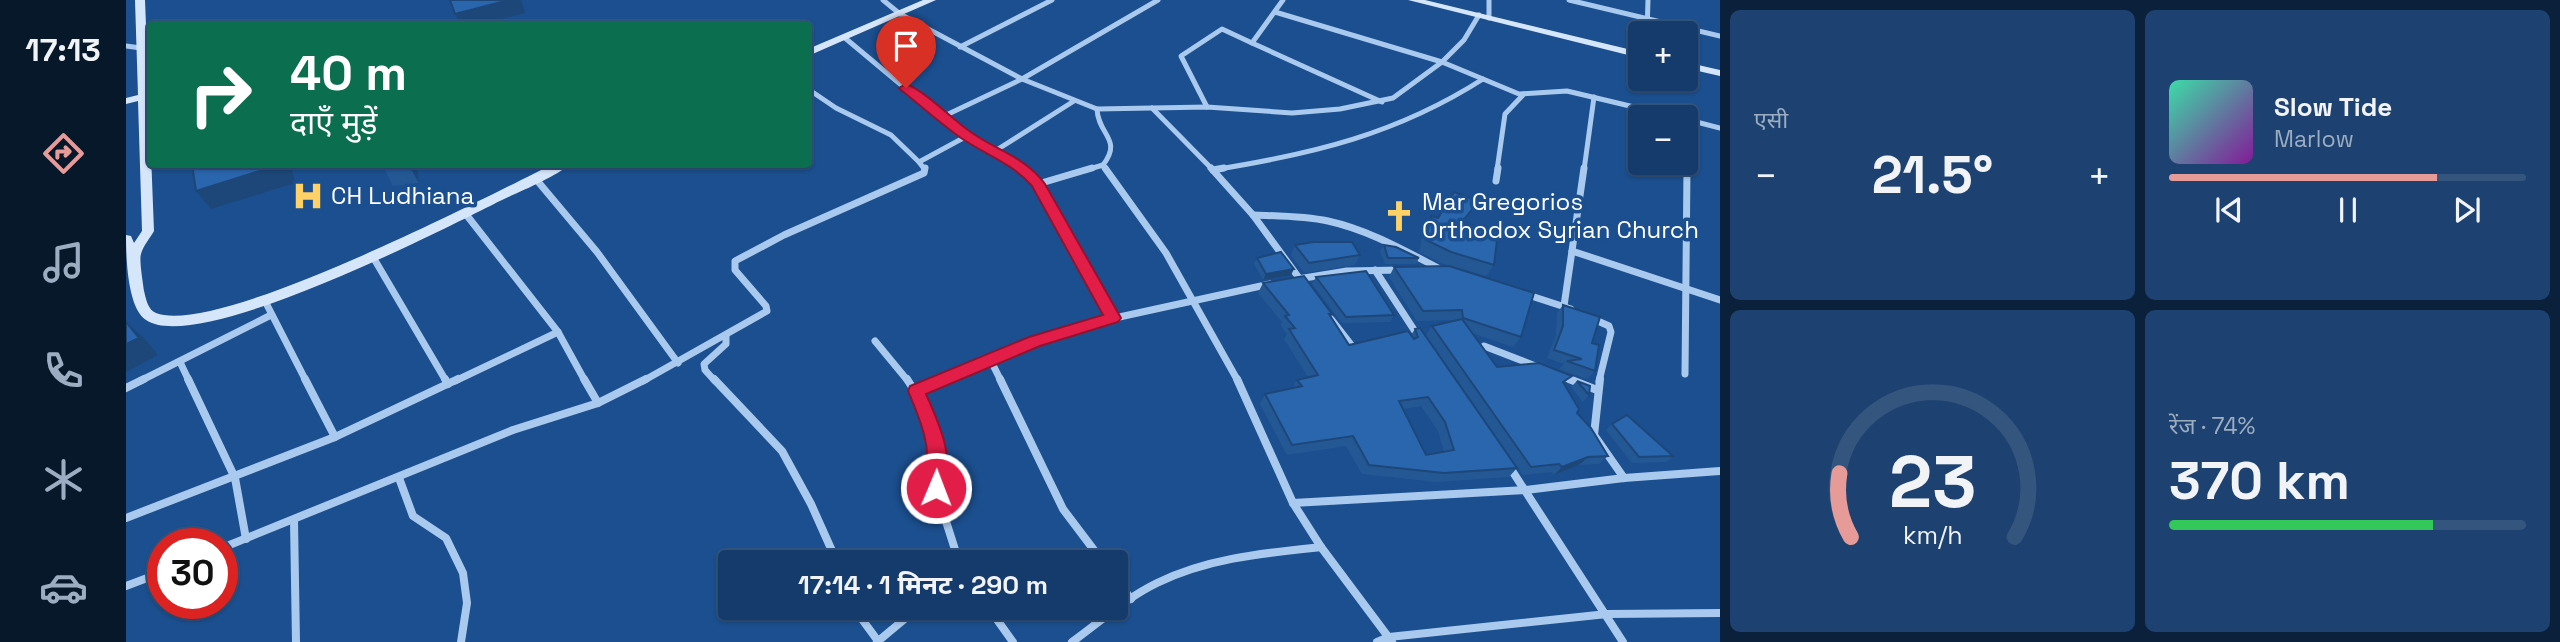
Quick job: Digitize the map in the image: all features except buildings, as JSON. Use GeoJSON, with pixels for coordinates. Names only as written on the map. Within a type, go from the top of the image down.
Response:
{"type":"FeatureCollection","features":[{"type":"Feature","properties":{"kind":"street"},"geometry":{"type":"LineString","coordinates":[[131,257],[148,231],[140,0]]}},
{"type":"Feature","properties":{"kind":"street"},"geometry":{"type":"LineString","coordinates":[[883,0],[901,14],[1021,79],[1097,109],[1207,107],[1292,113],[1382,102],[1400,94],[1464,40],[1484,17],[1489,0]]}},
{"type":"Feature","properties":{"kind":"street"},"geometry":{"type":"LineString","coordinates":[[812,51],[931,0]]}},
{"type":"Feature","properties":{"kind":"street"},"geometry":{"type":"LineString","coordinates":[[960,47],[1052,0]]}},
{"type":"Feature","properties":{"kind":"street"},"geometry":{"type":"LineString","coordinates":[[942,117],[1021,79],[1158,0]]}},
{"type":"Feature","properties":{"kind":"street"},"geometry":{"type":"LineString","coordinates":[[1252,43],[1283,0]]}},
{"type":"Feature","properties":{"kind":"street"},"geometry":{"type":"LineString","coordinates":[[1413,0],[1628,52]]}},
{"type":"Feature","properties":{"kind":"street"},"geometry":{"type":"LineString","coordinates":[[1569,0],[1720,36]]}},
{"type":"Feature","properties":{"kind":"street"},"geometry":{"type":"LineString","coordinates":[[1648,0],[1648,20]]}},
{"type":"Feature","properties":{"kind":"street"},"geometry":{"type":"LineString","coordinates":[[1275,12],[1441,62],[1523,95],[1560,90],[1628,105]]}},
{"type":"Feature","properties":{"kind":"street"},"geometry":{"type":"LineString","coordinates":[[1207,107],[1181,56],[1222,29],[1382,102]]}},
{"type":"Feature","properties":{"kind":"street"},"geometry":{"type":"LineString","coordinates":[[845,38],[967,136],[1028,173],[1038,184],[1113,318]]}},
{"type":"Feature","properties":{"kind":"street"},"geometry":{"type":"LineString","coordinates":[[126,46],[141,48]]}},
{"type":"Feature","properties":{"kind":"street"},"geometry":{"type":"LineString","coordinates":[[1698,68],[1720,73]]}},
{"type":"Feature","properties":{"kind":"street"},"geometry":{"type":"LineString","coordinates":[[1213,170],[1283,159],[1350,144],[1448,103],[1483,79]]}},
{"type":"Feature","properties":{"kind":"street"},"geometry":{"type":"LineString","coordinates":[[238,542],[513,430],[598,403],[678,363],[768,309],[735,270],[735,261],[784,235],[925,173],[925,168],[891,135],[836,108],[812,92]]}},
{"type":"Feature","properties":{"kind":"street"},"geometry":{"type":"LineString","coordinates":[[126,93],[143,93]]}},
{"type":"Feature","properties":{"kind":"street"},"geometry":{"type":"LineString","coordinates":[[126,101],[143,93]]}},
{"type":"Feature","properties":{"kind":"street"},"geometry":{"type":"LineString","coordinates":[[1496,181],[1506,114],[1523,95]]}},
{"type":"Feature","properties":{"kind":"street"},"geometry":{"type":"LineString","coordinates":[[1564,306],[1594,97]]}},
{"type":"Feature","properties":{"kind":"street"},"geometry":{"type":"LineString","coordinates":[[995,151],[1074,101]]}},
{"type":"Feature","properties":{"kind":"street"},"geometry":{"type":"LineString","coordinates":[[1152,108],[1253,215],[1307,288]]}},
{"type":"Feature","properties":{"kind":"street"},"geometry":{"type":"LineString","coordinates":[[1038,184],[1103,165],[1111,155],[1112,141],[1097,120],[1097,109]]}},
{"type":"Feature","properties":{"kind":"street"},"geometry":{"type":"LineString","coordinates":[[1698,123],[1720,128]]}},
{"type":"Feature","properties":{"kind":"street"},"geometry":{"type":"LineString","coordinates":[[919,162],[967,136]]}},
{"type":"Feature","properties":{"kind":"street"},"geometry":{"type":"LineString","coordinates":[[1103,165],[1166,253],[1228,359],[1293,503],[1321,547],[1390,640]]}},
{"type":"Feature","properties":{"kind":"street"},"geometry":{"type":"LineString","coordinates":[[126,239],[143,307],[150,318],[159,321],[213,316],[265,302],[373,257],[556,168]]}},
{"type":"Feature","properties":{"kind":"street"},"geometry":{"type":"LineString","coordinates":[[1685,374],[1686,175]]}},
{"type":"Feature","properties":{"kind":"street"},"geometry":{"type":"LineString","coordinates":[[535,178],[597,252],[678,363]]}},
{"type":"Feature","properties":{"kind":"street"},"geometry":{"type":"LineString","coordinates":[[465,213],[558,332],[598,403]]}},
{"type":"Feature","properties":{"kind":"street"},"geometry":{"type":"LineString","coordinates":[[1253,215],[1309,218],[1337,223],[1375,237],[1455,274]]}},
{"type":"Feature","properties":{"kind":"street"},"geometry":{"type":"LineString","coordinates":[[1572,251],[1720,300]]}},
{"type":"Feature","properties":{"kind":"street"},"geometry":{"type":"LineString","coordinates":[[373,257],[448,384]]}},
{"type":"Feature","properties":{"kind":"street"},"geometry":{"type":"LineString","coordinates":[[1286,281],[1375,270],[1443,270]]}},
{"type":"Feature","properties":{"kind":"street"},"geometry":{"type":"LineString","coordinates":[[1375,270],[1420,339]]}},
{"type":"Feature","properties":{"kind":"street"},"geometry":{"type":"LineString","coordinates":[[916,391],[1035,341],[1113,318],[1273,284]]}},
{"type":"Feature","properties":{"kind":"street"},"geometry":{"type":"LineString","coordinates":[[1516,291],[1564,306],[1606,325],[1611,330],[1597,390],[1594,435],[1624,478]]}},
{"type":"Feature","properties":{"kind":"street"},"geometry":{"type":"LineString","coordinates":[[265,302],[335,437]]}},
{"type":"Feature","properties":{"kind":"street"},"geometry":{"type":"LineString","coordinates":[[1322,307],[1352,346]]}},
{"type":"Feature","properties":{"kind":"street"},"geometry":{"type":"LineString","coordinates":[[126,388],[271,316]]}},
{"type":"Feature","properties":{"kind":"street"},"geometry":{"type":"LineString","coordinates":[[126,517],[235,478],[335,437],[558,332]]}},
{"type":"Feature","properties":{"kind":"street"},"geometry":{"type":"LineString","coordinates":[[726,336],[727,341],[722,350],[704,366],[782,451],[811,504],[832,550]]}},
{"type":"Feature","properties":{"kind":"street"},"geometry":{"type":"LineString","coordinates":[[875,341],[916,391],[931,426],[938,463],[936,488],[955,550]]}},
{"type":"Feature","properties":{"kind":"street"},"geometry":{"type":"LineString","coordinates":[[1484,346],[1597,390]]}},
{"type":"Feature","properties":{"kind":"street"},"geometry":{"type":"LineString","coordinates":[[990,361],[1063,509],[1094,550]]}},
{"type":"Feature","properties":{"kind":"street"},"geometry":{"type":"LineString","coordinates":[[180,362],[235,478],[246,539]]}},
{"type":"Feature","properties":{"kind":"street"},"geometry":{"type":"LineString","coordinates":[[1503,458],[1623,642]]}},
{"type":"Feature","properties":{"kind":"street"},"geometry":{"type":"LineString","coordinates":[[1293,503],[1526,490],[1624,478],[1720,471]]}},
{"type":"Feature","properties":{"kind":"street"},"geometry":{"type":"LineString","coordinates":[[399,478],[412,516],[441,533],[450,544],[463,573],[467,603],[461,642]]}},
{"type":"Feature","properties":{"kind":"street"},"geometry":{"type":"LineString","coordinates":[[295,520],[296,642]]}},
{"type":"Feature","properties":{"kind":"street"},"geometry":{"type":"LineString","coordinates":[[1072,642],[1156,583],[1209,564],[1250,555],[1321,547]]}},
{"type":"Feature","properties":{"kind":"street"},"geometry":{"type":"LineString","coordinates":[[126,586],[147,578]]}},
{"type":"Feature","properties":{"kind":"street"},"geometry":{"type":"LineString","coordinates":[[1128,595],[1131,599]]}},
{"type":"Feature","properties":{"kind":"street"},"geometry":{"type":"LineString","coordinates":[[1377,642],[1607,614],[1720,612]]}},
{"type":"Feature","properties":{"kind":"street"},"geometry":{"type":"LineString","coordinates":[[863,620],[878,641],[903,620]]}},
{"type":"Feature","properties":{"kind":"street"},"geometry":{"type":"LineString","coordinates":[[997,620],[1013,642]]}},
{"type":"Feature","properties":{"kind":"place","name":"CH Ludhiana"},"geometry":{"type":"Point","coordinates":[308,196]}},
{"type":"Feature","properties":{"kind":"place","name":"Mar Gregorios Orthodox Syrian Church"},"geometry":{"type":"Point","coordinates":[1399,216]}},
{"type":"Feature","properties":{"kind":"route"},"geometry":{"type":"LineString","coordinates":[[906,88],[967,136],[1011,159],[1038,184],[1113,318],[1035,341],[916,391],[936,445],[936,488]]}}]}
